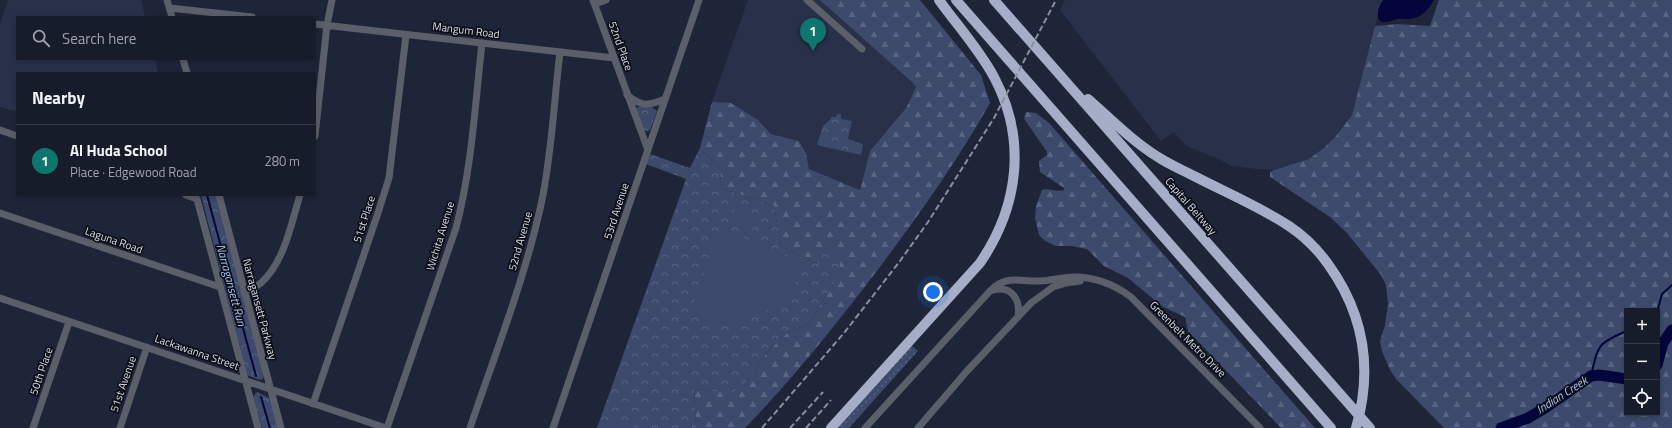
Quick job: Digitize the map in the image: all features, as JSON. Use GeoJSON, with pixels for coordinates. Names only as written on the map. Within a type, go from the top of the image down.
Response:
{"type":"FeatureCollection","features":[{"type":"Feature","properties":{"kind":"highway"},"geometry":{"type":"LineString","coordinates":[[831,428],[980,263],[989,250],[1002,225],[1009,203],[1014,177],[1014,142],[1004,101],[985,62],[939,0]]}},
{"type":"Feature","properties":{"kind":"highway"},"geometry":{"type":"LineString","coordinates":[[956,0],[1331,428]]}},
{"type":"Feature","properties":{"kind":"highway","name":"Capital Beltway"},"geometry":{"type":"LineString","coordinates":[[994,0],[1370,428]]}},
{"type":"Feature","properties":{"kind":"highway"},"geometry":{"type":"LineString","coordinates":[[1050,63],[1141,145],[1158,158],[1291,227],[1308,241],[1322,257],[1335,274],[1354,312],[1363,345],[1365,380],[1356,428]]}},
{"type":"Feature","properties":{"kind":"street"},"geometry":{"type":"LineString","coordinates":[[167,0],[172,16]]}},
{"type":"Feature","properties":{"kind":"street"},"geometry":{"type":"LineString","coordinates":[[316,127],[327,25],[332,0]]}},
{"type":"Feature","properties":{"kind":"street","name":"52nd Place"},"geometry":{"type":"LineString","coordinates":[[606,0],[594,2],[648,150]]}},
{"type":"Feature","properties":{"kind":"street","name":"53rd Avenue"},"geometry":{"type":"LineString","coordinates":[[553,428],[699,0]]}},
{"type":"Feature","properties":{"kind":"street"},"geometry":{"type":"LineString","coordinates":[[807,0],[862,49]]}},
{"type":"Feature","properties":{"kind":"street"},"geometry":{"type":"LineString","coordinates":[[170,8],[243,16]]}},
{"type":"Feature","properties":{"kind":"street","name":"Mangum Road"},"geometry":{"type":"LineString","coordinates":[[316,24],[614,58]]}},
{"type":"Feature","properties":{"kind":"street","name":"51st Place"},"geometry":{"type":"LineString","coordinates":[[313,404],[387,184],[406,35]]}},
{"type":"Feature","properties":{"kind":"street","name":"Wichita Avenue"},"geometry":{"type":"LineString","coordinates":[[386,428],[456,228],[464,196],[482,43]]}},
{"type":"Feature","properties":{"kind":"street","name":"52nd Avenue"},"geometry":{"type":"LineString","coordinates":[[470,428],[520,281],[539,214],[547,169],[560,52]]}},
{"type":"Feature","properties":{"kind":"street"},"geometry":{"type":"LineString","coordinates":[[183,60],[187,72]]}},
{"type":"Feature","properties":{"kind":"street"},"geometry":{"type":"LineString","coordinates":[[627,95],[638,103],[651,105],[665,99]]}},
{"type":"Feature","properties":{"kind":"street"},"geometry":{"type":"LineString","coordinates":[[0,130],[16,136]]}},
{"type":"Feature","properties":{"kind":"street"},"geometry":{"type":"LineString","coordinates":[[189,196],[197,199],[258,428]]}},
{"type":"Feature","properties":{"kind":"street","name":"Narragansett Parkway"},"geometry":{"type":"LineString","coordinates":[[219,196],[281,428]]}},
{"type":"Feature","properties":{"kind":"street"},"geometry":{"type":"LineString","coordinates":[[244,292],[259,284],[275,265],[283,248],[300,196]]}},
{"type":"Feature","properties":{"kind":"street","name":"Laguna Road"},"geometry":{"type":"LineString","coordinates":[[0,213],[220,287]]}},
{"type":"Feature","properties":{"kind":"street"},"geometry":{"type":"LineString","coordinates":[[865,428],[990,291],[1000,283],[1011,279],[1038,281],[1073,277],[1092,280]]}},
{"type":"Feature","properties":{"kind":"street"},"geometry":{"type":"LineString","coordinates":[[918,428],[967,371],[1037,298],[1053,287],[1066,283],[1092,280]]}},
{"type":"Feature","properties":{"kind":"street","name":"Greenbelt Metro Drive"},"geometry":{"type":"LineString","coordinates":[[1092,280],[1115,286],[1131,297],[1260,428]]}},
{"type":"Feature","properties":{"kind":"street"},"geometry":{"type":"LineString","coordinates":[[990,291],[1003,290],[1011,293],[1018,303],[1018,317]]}},
{"type":"Feature","properties":{"kind":"street","name":"Lackawanna Street"},"geometry":{"type":"LineString","coordinates":[[0,298],[386,428]]}},
{"type":"Feature","properties":{"kind":"street","name":"50th Place"},"geometry":{"type":"LineString","coordinates":[[33,428],[69,322]]}},
{"type":"Feature","properties":{"kind":"street","name":"51st Avenue"},"geometry":{"type":"LineString","coordinates":[[120,428],[148,347]]}},
{"type":"Feature","properties":{"kind":"shaded area"},"geometry":{"type":"Polygon","coordinates":[[[8,0],[141,0],[145,16],[16,16],[16,60],[155,60],[158,72],[16,72],[16,112],[0,107],[0,24],[8,0]]]}},
{"type":"Feature","properties":{"kind":"shaded area"},"geometry":{"type":"Polygon","coordinates":[[[748,0],[820,0],[913,82],[916,87],[906,108],[870,151],[860,190],[809,169],[806,153],[799,141],[771,134],[758,120],[712,102],[748,0]]]}},
{"type":"Feature","properties":{"kind":"shaded area"},"geometry":{"type":"Polygon","coordinates":[[[1065,0],[1382,0],[1352,115],[1336,136],[1325,147],[1309,159],[1274,170],[1231,166],[1185,145],[1174,132],[1161,141],[1060,10],[1065,0]]]}},
{"type":"Feature","properties":{"kind":"shaded area"},"geometry":{"type":"Polygon","coordinates":[[[1384,0],[1434,0],[1430,7],[1418,17],[1396,19],[1385,22],[1380,21],[1378,13],[1379,7],[1384,0]]]}},
{"type":"Feature","properties":{"kind":"green space"},"geometry":{"type":"Polygon","coordinates":[[[820,0],[920,0],[981,75],[990,103],[932,196],[900,240],[838,321],[777,394],[745,428],[696,428],[694,389],[714,391],[746,383],[768,351],[788,332],[809,324],[834,282],[818,264],[781,246],[774,206],[721,188],[720,169],[700,148],[712,102],[731,103],[758,120],[771,134],[799,141],[806,153],[809,169],[860,190],[870,151],[906,108],[916,87],[820,0]]]}},
{"type":"Feature","properties":{"kind":"green space"},"geometry":{"type":"Polygon","coordinates":[[[1439,0],[1672,0],[1672,428],[1444,428],[1396,379],[1390,370],[1382,351],[1380,341],[1385,325],[1388,304],[1386,285],[1381,275],[1347,233],[1330,217],[1270,177],[1270,172],[1309,159],[1325,147],[1336,136],[1352,115],[1375,26],[1398,24],[1430,26],[1439,0]]]}},
{"type":"Feature","properties":{"kind":"green space"},"geometry":{"type":"Polygon","coordinates":[[[638,107],[652,107],[657,111],[650,130],[648,131],[643,130],[636,109],[638,107]]]}},
{"type":"Feature","properties":{"kind":"green space"},"geometry":{"type":"Polygon","coordinates":[[[1026,112],[1036,113],[1049,123],[1315,428],[1281,428],[1188,331],[1185,317],[1163,307],[1128,278],[1104,266],[1087,249],[1071,246],[1056,246],[1045,241],[1039,235],[1035,218],[1036,206],[1042,190],[1047,189],[1061,191],[1064,190],[1064,188],[1040,172],[1039,161],[1047,155],[1047,152],[1025,120],[1024,118],[1026,112]]]}},
{"type":"Feature","properties":{"kind":"green space"},"geometry":{"type":"Polygon","coordinates":[[[837,114],[841,114],[841,119],[852,121],[848,139],[863,144],[861,155],[817,145],[823,126],[831,119],[831,117],[836,117],[837,114]]]}},
{"type":"Feature","properties":{"kind":"green space"},"geometry":{"type":"Polygon","coordinates":[[[700,148],[720,169],[721,188],[774,206],[781,246],[818,264],[826,250],[835,249],[839,252],[840,268],[834,282],[809,324],[788,332],[768,351],[746,383],[732,393],[694,389],[696,428],[597,428],[686,179],[643,163],[647,153],[690,168],[700,148]]]}},
{"type":"Feature","properties":{"kind":"green space"},"geometry":{"type":"Polygon","coordinates":[[[201,196],[216,196],[264,374],[263,379],[260,380],[247,375],[201,196]]]}},
{"type":"Feature","properties":{"kind":"green space"},"geometry":{"type":"Polygon","coordinates":[[[736,207],[759,218],[751,233],[728,222],[736,207]]]}},
{"type":"Feature","properties":{"kind":"green space"},"geometry":{"type":"Polygon","coordinates":[[[726,230],[807,265],[789,292],[777,305],[756,316],[741,321],[726,323],[690,315],[717,233],[726,230]]]}},
{"type":"Feature","properties":{"kind":"green space"},"geometry":{"type":"Polygon","coordinates":[[[911,345],[918,351],[849,428],[836,428],[911,345]]]}},
{"type":"Feature","properties":{"kind":"green space"},"geometry":{"type":"Polygon","coordinates":[[[257,392],[271,399],[278,428],[262,428],[253,397],[257,392]]]}},
{"type":"Feature","properties":{"kind":"green space"},"geometry":{"type":"Polygon","coordinates":[[[610,419],[638,428],[607,428],[610,419]]]}},
{"type":"Feature","properties":{"kind":"waterway","name":"Narragansett Run"},"geometry":{"type":"LineString","coordinates":[[207,196],[256,376]]}},
{"type":"Feature","properties":{"kind":"waterway"},"geometry":{"type":"LineString","coordinates":[[1658,308],[1662,294],[1672,285]]}},
{"type":"Feature","properties":{"kind":"waterway","name":"Indian Creek"},"geometry":{"type":"LineString","coordinates":[[1660,354],[1663,343],[1672,330]]}},
{"type":"Feature","properties":{"kind":"waterway"},"geometry":{"type":"LineString","coordinates":[[1591,376],[1595,358],[1600,347],[1610,339],[1624,332]]}},
{"type":"Feature","properties":{"kind":"waterway","name":"Indian Creek"},"geometry":{"type":"LineString","coordinates":[[1501,428],[1528,418],[1591,376],[1599,375],[1624,379]]}},
{"type":"Feature","properties":{"kind":"waterway","name":"Narragansett Run"},"geometry":{"type":"LineString","coordinates":[[261,397],[270,428]]}},
{"type":"Feature","properties":{"kind":"railway"},"geometry":{"type":"LineString","coordinates":[[762,428],[844,333],[900,261],[928,222],[994,118],[1056,0]]}},
{"type":"Feature","properties":{"kind":"railway"},"geometry":{"type":"LineString","coordinates":[[790,428],[823,392]]}},
{"type":"Feature","properties":{"kind":"railway"},"geometry":{"type":"LineString","coordinates":[[806,428],[831,400]]}},
{"type":"Feature","properties":{"kind":"place","name":"Al Huda School"},"geometry":{"type":"Point","coordinates":[813,51]}}]}
